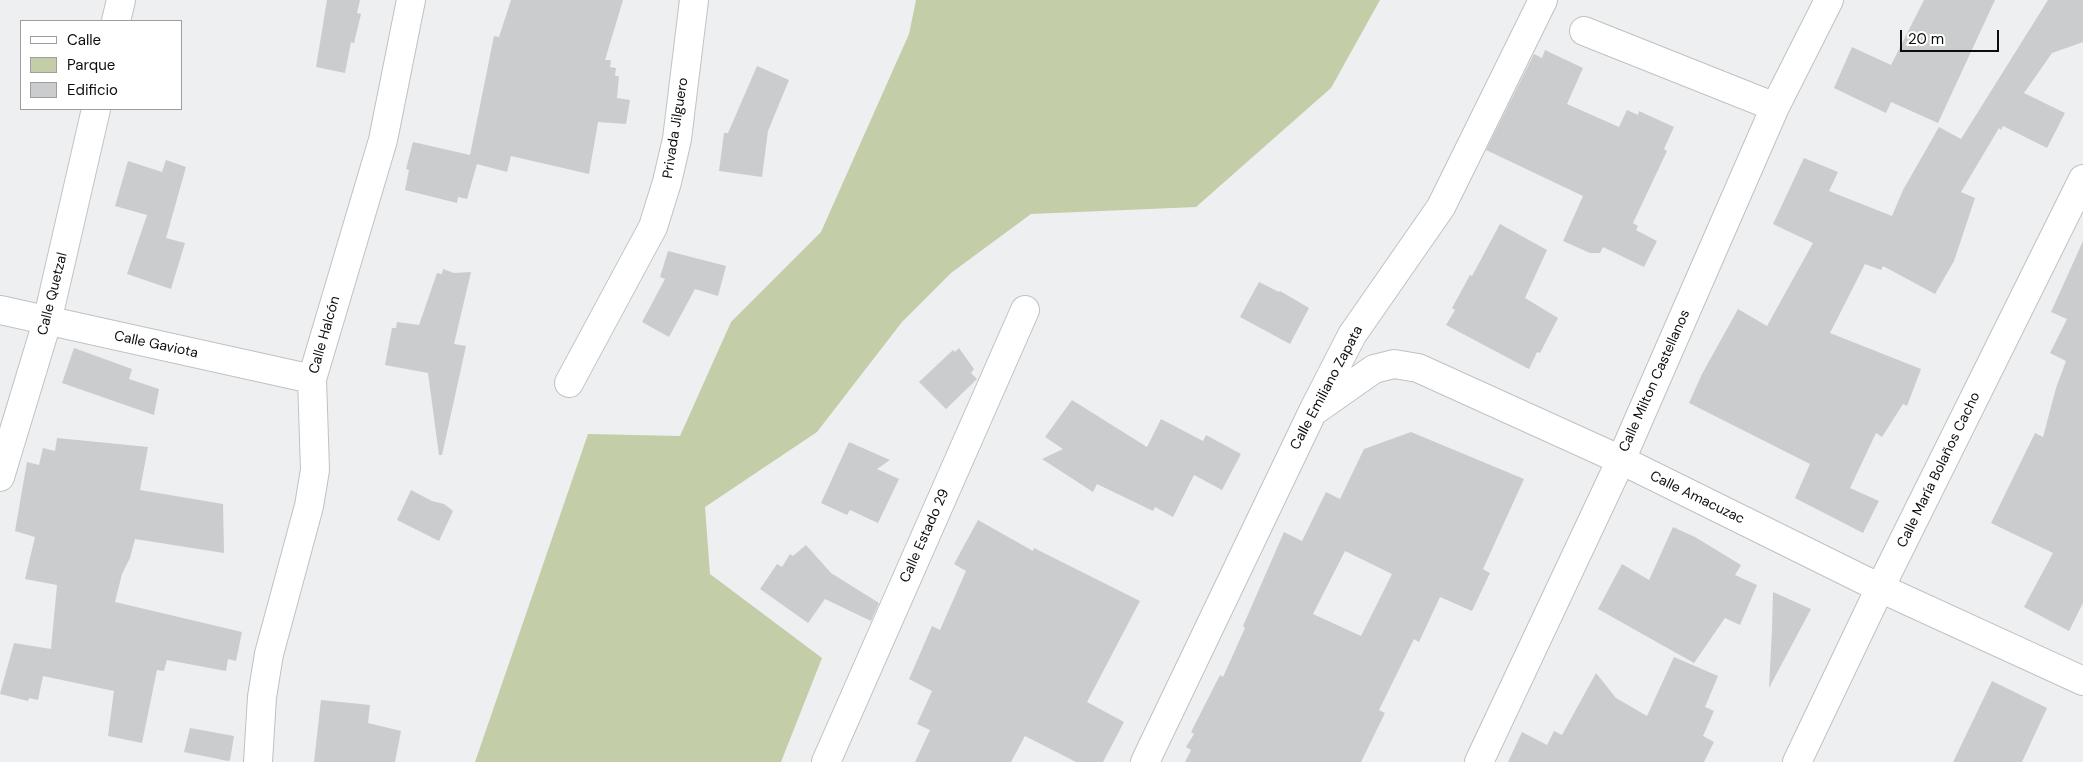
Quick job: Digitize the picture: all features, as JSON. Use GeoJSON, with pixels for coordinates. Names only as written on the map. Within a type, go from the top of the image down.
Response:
{"type":"FeatureCollection","features":[{"type":"Feature","properties":{"kind":"street"},"geometry":{"type":"LineString","coordinates":[[116,20],[121,0]]}},
{"type":"Feature","properties":{"kind":"street","name":"Calle Halcón"},"geometry":{"type":"LineString","coordinates":[[258,762],[262,698],[270,654],[309,506],[315,470],[312,379],[383,140],[411,0]]}},
{"type":"Feature","properties":{"kind":"street","name":"Privada Jilguero"},"geometry":{"type":"LineString","coordinates":[[569,383],[653,227],[667,182],[677,138],[694,0]]}},
{"type":"Feature","properties":{"kind":"street","name":"Calle Emiliano Zapata"},"geometry":{"type":"LineString","coordinates":[[1145,762],[1313,411],[1352,335],[1441,207],[1543,0]]}},
{"type":"Feature","properties":{"kind":"street","name":"Calle Milton Castellanos"},"geometry":{"type":"LineString","coordinates":[[1479,762],[1621,460],[1775,106],[1829,0]]}},
{"type":"Feature","properties":{"kind":"street"},"geometry":{"type":"LineString","coordinates":[[1584,31],[1775,106]]}},
{"type":"Feature","properties":{"kind":"street","name":"Calle Quetzal"},"geometry":{"type":"LineString","coordinates":[[0,477],[47,322],[96,110]]}},
{"type":"Feature","properties":{"kind":"street","name":"Calle María Bolaños Cacho"},"geometry":{"type":"LineString","coordinates":[[1796,762],[2083,179]]}},
{"type":"Feature","properties":{"kind":"street","name":"Calle Gaviota"},"geometry":{"type":"LineString","coordinates":[[0,310],[47,322],[312,379]]}},
{"type":"Feature","properties":{"kind":"street","name":"Calle Estado 29"},"geometry":{"type":"LineString","coordinates":[[826,762],[1025,310]]}},
{"type":"Feature","properties":{"kind":"street","name":"Calle Amacuzac"},"geometry":{"type":"LineString","coordinates":[[1313,411],[1374,369],[1394,364],[1418,368],[1621,460],[1880,588],[2083,681]]}},
{"type":"Feature","properties":{"kind":"green space"},"geometry":{"type":"Polygon","coordinates":[[[916,0],[1380,0],[1331,88],[1196,207],[1031,214],[951,273],[902,322],[817,432],[705,507],[710,574],[822,658],[781,762],[475,762],[588,434],[680,436],[731,322],[821,232],[909,34],[916,0]]]}},
{"type":"Feature","properties":{"kind":"building"},"geometry":{"type":"Polygon","coordinates":[[[327,0],[360,0],[357,13],[361,14],[354,43],[351,42],[345,73],[316,67],[327,0]]]}},
{"type":"Feature","properties":{"kind":"building"},"geometry":{"type":"Polygon","coordinates":[[[511,0],[623,0],[605,60],[611,60],[610,67],[616,68],[615,76],[619,76],[617,98],[630,100],[626,124],[598,122],[589,174],[511,156],[507,172],[477,164],[467,199],[458,197],[457,203],[405,190],[409,170],[406,169],[413,142],[470,155],[494,36],[499,37],[511,0]]]}},
{"type":"Feature","properties":{"kind":"building"},"geometry":{"type":"Polygon","coordinates":[[[1924,0],[1995,0],[1938,123],[1891,102],[1886,113],[1834,88],[1852,47],[1891,65],[1924,0]]]}},
{"type":"Feature","properties":{"kind":"building"},"geometry":{"type":"Polygon","coordinates":[[[2048,0],[2083,0],[2083,42],[2052,53],[2024,93],[2065,113],[2047,148],[2003,126],[2001,130],[1999,128],[1961,192],[1975,198],[1954,261],[1935,294],[1883,266],[1881,270],[1865,264],[1830,333],[1921,369],[1907,406],[1903,404],[1882,437],[1876,433],[1850,488],[1879,501],[1863,533],[1795,498],[1810,464],[1689,403],[1702,374],[1738,309],[1767,326],[1813,243],[1773,224],[1804,158],[1838,172],[1829,191],[1892,216],[1903,190],[1939,127],[1961,139],[2048,0]]]}},
{"type":"Feature","properties":{"kind":"building"},"geometry":{"type":"Polygon","coordinates":[[[1545,50],[1583,68],[1567,104],[1619,127],[1627,110],[1638,115],[1639,111],[1674,127],[1664,149],[1667,151],[1633,223],[1638,226],[1636,230],[1657,241],[1644,267],[1603,247],[1600,253],[1590,253],[1563,241],[1583,196],[1486,150],[1534,54],[1542,58],[1545,50]]]}},
{"type":"Feature","properties":{"kind":"building"},"geometry":{"type":"Polygon","coordinates":[[[757,66],[789,80],[768,131],[762,177],[719,171],[724,133],[728,133],[757,66]]]}},
{"type":"Feature","properties":{"kind":"building"},"geometry":{"type":"Polygon","coordinates":[[[166,160],[186,167],[166,238],[185,243],[171,289],[127,274],[147,215],[115,206],[128,161],[162,172],[166,160]]]}},
{"type":"Feature","properties":{"kind":"building"},"geometry":{"type":"Polygon","coordinates":[[[1500,224],[1547,250],[1525,298],[1558,318],[1540,353],[1537,352],[1529,369],[1446,325],[1455,310],[1452,308],[1500,224]]]}},
{"type":"Feature","properties":{"kind":"building"},"geometry":{"type":"Polygon","coordinates":[[[2083,241],[2083,603],[2069,631],[2024,607],[2053,553],[1991,523],[2035,433],[2043,437],[2056,388],[2066,361],[2050,353],[2067,319],[2051,312],[2083,241]]]}},
{"type":"Feature","properties":{"kind":"building"},"geometry":{"type":"Polygon","coordinates":[[[668,251],[726,266],[718,296],[695,289],[669,337],[642,322],[665,279],[660,277],[668,251]]]}},
{"type":"Feature","properties":{"kind":"building"},"geometry":{"type":"Polygon","coordinates":[[[443,269],[454,273],[471,272],[454,344],[466,346],[442,455],[439,455],[428,373],[385,365],[392,328],[396,328],[397,322],[419,325],[437,273],[442,274],[443,269]]]}},
{"type":"Feature","properties":{"kind":"building"},"geometry":{"type":"Polygon","coordinates":[[[1259,282],[1280,291],[1309,308],[1290,344],[1240,317],[1259,282]]]}},
{"type":"Feature","properties":{"kind":"building"},"geometry":{"type":"Polygon","coordinates":[[[74,348],[132,369],[129,379],[159,389],[154,415],[62,383],[74,348]]]}},
{"type":"Feature","properties":{"kind":"building"},"geometry":{"type":"Polygon","coordinates":[[[959,348],[974,369],[971,373],[977,379],[946,409],[919,382],[953,350],[955,352],[959,348]]]}},
{"type":"Feature","properties":{"kind":"building"},"geometry":{"type":"Polygon","coordinates":[[[1072,400],[1147,447],[1161,419],[1203,441],[1206,435],[1241,454],[1222,490],[1194,475],[1173,517],[1155,507],[1153,511],[1097,484],[1093,492],[1042,459],[1063,449],[1045,437],[1072,400]]]}},
{"type":"Feature","properties":{"kind":"building"},"geometry":{"type":"Polygon","coordinates":[[[1411,432],[1524,479],[1483,569],[1490,573],[1472,611],[1440,597],[1419,642],[1414,639],[1379,710],[1385,713],[1361,762],[1185,762],[1191,750],[1186,747],[1194,734],[1191,732],[1220,675],[1223,677],[1284,532],[1302,541],[1326,492],[1340,499],[1364,449],[1411,432]],[[1345,551],[1313,614],[1361,636],[1392,574],[1345,551]]]}},
{"type":"Feature","properties":{"kind":"building"},"geometry":{"type":"Polygon","coordinates":[[[57,438],[148,447],[140,490],[223,504],[224,553],[135,539],[130,558],[122,574],[115,602],[242,632],[236,661],[228,659],[226,671],[167,660],[164,671],[157,670],[142,743],[108,736],[114,691],[43,676],[38,700],[29,698],[28,701],[0,694],[14,643],[51,649],[57,585],[25,579],[35,537],[15,531],[27,462],[39,465],[43,448],[55,451],[57,438]]]}},
{"type":"Feature","properties":{"kind":"building"},"geometry":{"type":"Polygon","coordinates":[[[849,442],[890,460],[877,469],[899,479],[878,523],[850,510],[847,515],[821,503],[849,442]]]}},
{"type":"Feature","properties":{"kind":"building"},"geometry":{"type":"Polygon","coordinates":[[[411,490],[432,501],[444,504],[453,511],[439,541],[397,520],[411,490]]]}},
{"type":"Feature","properties":{"kind":"building"},"geometry":{"type":"Polygon","coordinates":[[[978,520],[1033,551],[1034,548],[1140,601],[1087,702],[1124,722],[1103,762],[1076,762],[1025,736],[1011,762],[915,762],[930,730],[917,724],[932,691],[909,679],[932,626],[940,630],[966,571],[954,564],[978,520]]]}},
{"type":"Feature","properties":{"kind":"building"},"geometry":{"type":"Polygon","coordinates":[[[1673,527],[1695,537],[1741,565],[1735,575],[1757,585],[1740,625],[1725,618],[1694,663],[1598,609],[1622,564],[1649,580],[1673,527]]]}},
{"type":"Feature","properties":{"kind":"building"},"geometry":{"type":"Polygon","coordinates":[[[806,545],[831,573],[879,603],[871,621],[825,599],[808,623],[760,589],[777,564],[782,567],[790,554],[793,556],[806,545]]]}},
{"type":"Feature","properties":{"kind":"building"},"geometry":{"type":"Polygon","coordinates":[[[1773,592],[1811,609],[1769,688],[1772,630],[1773,592]]]}},
{"type":"Feature","properties":{"kind":"building"},"geometry":{"type":"Polygon","coordinates":[[[1674,657],[1718,676],[1705,707],[1714,711],[1703,736],[1714,742],[1704,762],[1508,762],[1522,732],[1547,745],[1554,731],[1562,735],[1596,673],[1616,698],[1647,716],[1674,657]]]}},
{"type":"Feature","properties":{"kind":"building"},"geometry":{"type":"Polygon","coordinates":[[[1992,681],[2047,708],[2022,762],[1953,762],[1992,681]]]}},
{"type":"Feature","properties":{"kind":"building"},"geometry":{"type":"Polygon","coordinates":[[[321,700],[370,705],[368,723],[401,731],[395,762],[314,762],[321,700]]]}},
{"type":"Feature","properties":{"kind":"building"},"geometry":{"type":"Polygon","coordinates":[[[190,728],[234,736],[230,760],[184,752],[190,728]]]}}]}
